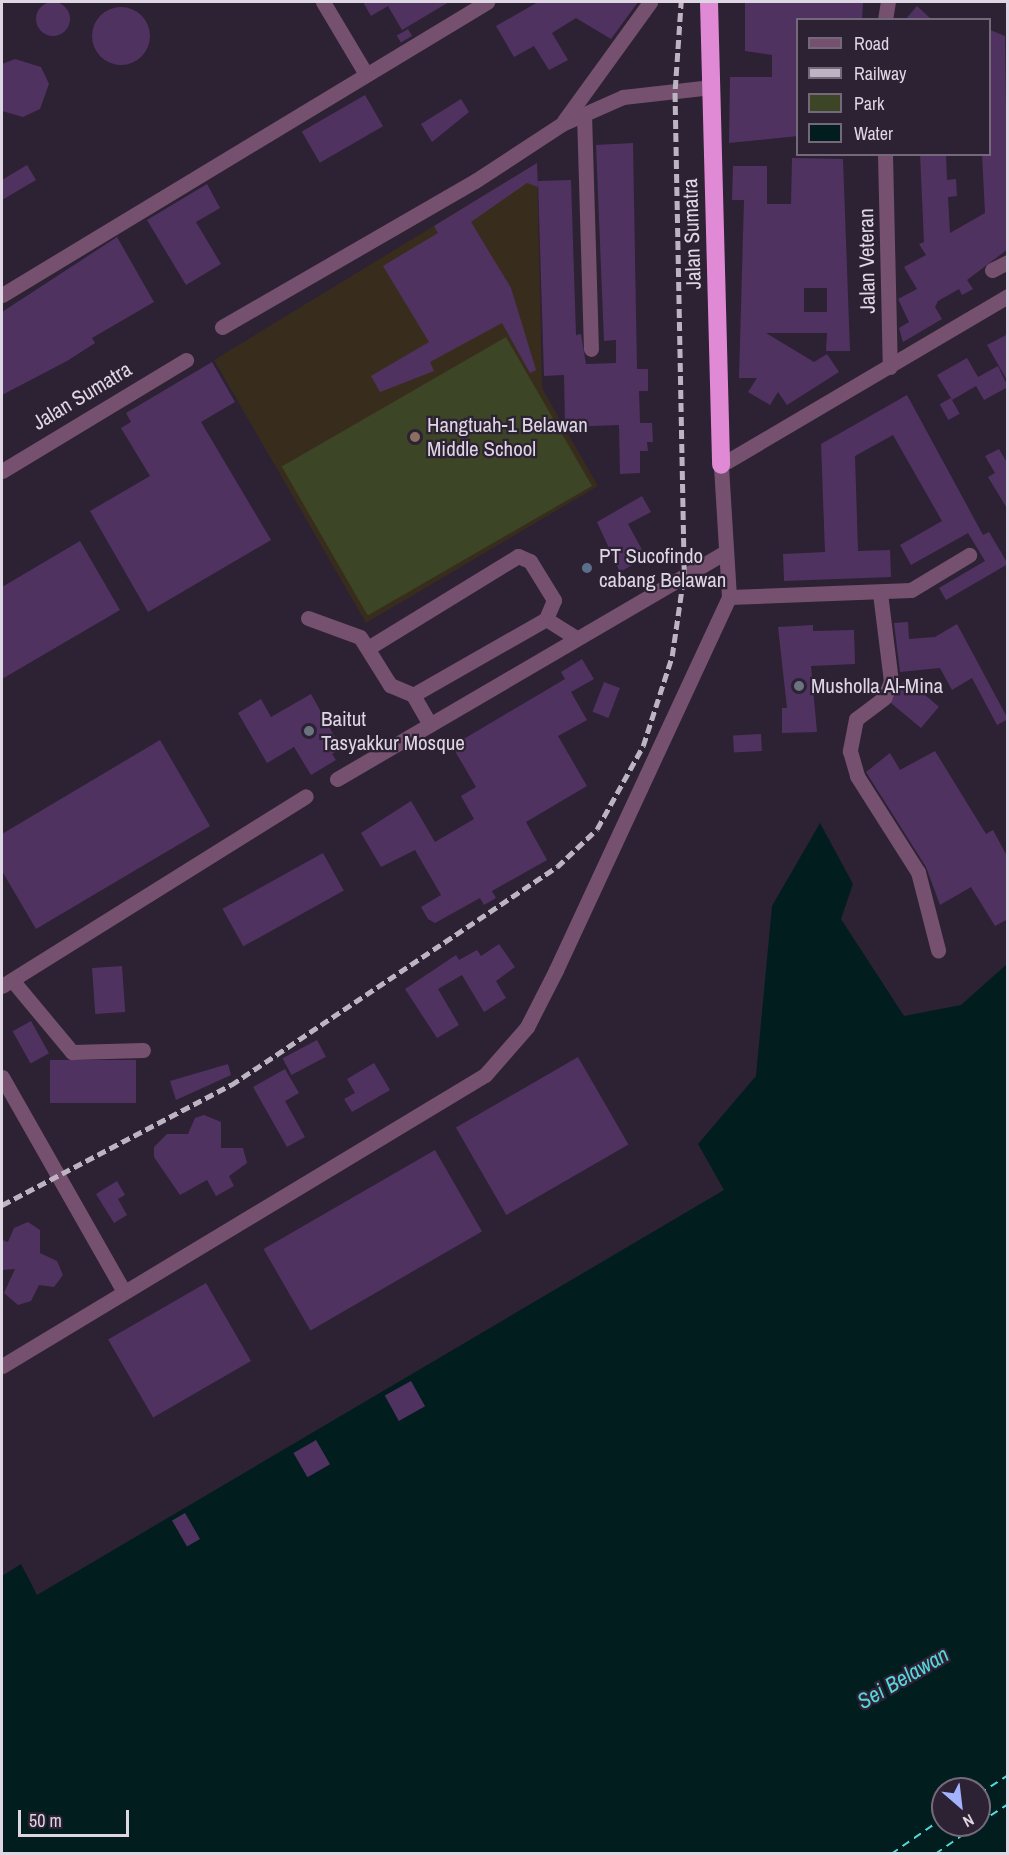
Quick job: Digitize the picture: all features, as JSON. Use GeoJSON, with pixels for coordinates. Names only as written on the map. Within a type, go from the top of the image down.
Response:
{"type":"FeatureCollection","features":[{"type":"Feature","properties":{"kind":"highway","name":"Jalan Sumatra"},"geometry":{"type":"LineString","coordinates":[[709,2],[721,465]]}},
{"type":"Feature","properties":{"kind":"street"},"geometry":{"type":"LineString","coordinates":[[323,2],[366,74]]}},
{"type":"Feature","properties":{"kind":"street"},"geometry":{"type":"LineString","coordinates":[[2,295],[488,2]]}},
{"type":"Feature","properties":{"kind":"street"},"geometry":{"type":"LineString","coordinates":[[562,123],[650,2]]}},
{"type":"Feature","properties":{"kind":"street"},"geometry":{"type":"LineString","coordinates":[[885,18],[888,2]]}},
{"type":"Feature","properties":{"kind":"street"},"geometry":{"type":"LineString","coordinates":[[222,327],[475,181],[562,123],[623,97],[711,87]]}},
{"type":"Feature","properties":{"kind":"street"},"geometry":{"type":"LineString","coordinates":[[584,114],[591,349]]}},
{"type":"Feature","properties":{"kind":"street","name":"Jalan Veteran"},"geometry":{"type":"LineString","coordinates":[[885,156],[890,367]]}},
{"type":"Feature","properties":{"kind":"street"},"geometry":{"type":"LineString","coordinates":[[992,270],[1008,262]]}},
{"type":"Feature","properties":{"kind":"street"},"geometry":{"type":"LineString","coordinates":[[2,1366],[485,1075],[527,1027],[556,970],[729,597],[724,552],[721,465],[1008,296]]}},
{"type":"Feature","properties":{"kind":"street","name":"Jalan Sumatra"},"geometry":{"type":"LineString","coordinates":[[2,471],[186,360]]}},
{"type":"Feature","properties":{"kind":"street"},"geometry":{"type":"LineString","coordinates":[[337,779],[575,637],[724,552]]}},
{"type":"Feature","properties":{"kind":"street"},"geometry":{"type":"LineString","coordinates":[[729,597],[912,590],[969,555]]}},
{"type":"Feature","properties":{"kind":"street"},"geometry":{"type":"LineString","coordinates":[[368,648],[518,556],[530,561],[554,600],[546,619],[413,695]]}},
{"type":"Feature","properties":{"kind":"street"},"geometry":{"type":"LineString","coordinates":[[880,593],[891,681],[884,698],[856,719],[850,751],[856,776],[918,872],[938,950]]}},
{"type":"Feature","properties":{"kind":"street"},"geometry":{"type":"LineString","coordinates":[[308,618],[360,637],[390,685],[413,695],[430,724]]}},
{"type":"Feature","properties":{"kind":"street"},"geometry":{"type":"LineString","coordinates":[[546,619],[575,637]]}},
{"type":"Feature","properties":{"kind":"street"},"geometry":{"type":"LineString","coordinates":[[143,1050],[72,1052],[7,983],[306,796]]}},
{"type":"Feature","properties":{"kind":"street"},"geometry":{"type":"LineString","coordinates":[[2,1077],[124,1292]]}},
{"type":"Feature","properties":{"kind":"shaded area","name":"Hangtuah-1 Belawan Middle School"},"geometry":{"type":"Polygon","coordinates":[[[537,163],[542,388],[598,486],[366,623],[214,360],[537,163]]]}},
{"type":"Feature","properties":{"kind":"green space"},"geometry":{"type":"Polygon","coordinates":[[[506,337],[592,486],[368,615],[282,466],[506,337]]]}},
{"type":"Feature","properties":{"kind":"water","name":"Sei Belawan"},"geometry":{"type":"Polygon","coordinates":[[[820,823],[853,884],[841,919],[904,1016],[961,1005],[1007,964],[1007,1853],[2,1853],[2,1576],[21,1564],[37,1595],[724,1190],[698,1144],[756,1076],[772,906],[820,823]]]}},
{"type":"Feature","properties":{"kind":"building"},"geometry":{"type":"Polygon","coordinates":[[[53,2],[65,7],[70,19],[65,31],[53,36],[41,31],[36,19],[41,7],[53,2]]]}},
{"type":"Feature","properties":{"kind":"building"},"geometry":{"type":"Polygon","coordinates":[[[363,2],[449,2],[402,30],[388,6],[371,16],[363,2]]]}},
{"type":"Feature","properties":{"kind":"building"},"geometry":{"type":"Polygon","coordinates":[[[538,2],[638,2],[611,39],[576,18],[552,33],[568,60],[549,70],[534,46],[514,57],[496,26],[538,2]]]}},
{"type":"Feature","properties":{"kind":"building"},"geometry":{"type":"Polygon","coordinates":[[[745,2],[863,2],[862,18],[796,18],[796,136],[729,143],[730,77],[772,77],[772,55],[745,51],[745,2]]]}},
{"type":"Feature","properties":{"kind":"building"},"geometry":{"type":"Polygon","coordinates":[[[917,6],[930,18],[907,18],[917,6]]]}},
{"type":"Feature","properties":{"kind":"building"},"geometry":{"type":"Polygon","coordinates":[[[121,7],[137,12],[145,20],[150,36],[145,52],[137,60],[121,65],[105,60],[97,52],[92,36],[97,20],[105,12],[121,7]]]}},
{"type":"Feature","properties":{"kind":"building"},"geometry":{"type":"Polygon","coordinates":[[[408,29],[412,36],[401,42],[397,36],[408,29]]]}},
{"type":"Feature","properties":{"kind":"building"},"geometry":{"type":"Polygon","coordinates":[[[991,30],[1005,36],[1008,249],[967,280],[973,289],[962,295],[959,289],[938,301],[935,307],[942,319],[903,342],[899,328],[909,322],[898,299],[917,289],[904,267],[926,255],[919,244],[924,242],[920,156],[946,156],[947,180],[956,179],[957,196],[948,197],[950,233],[985,213],[982,156],[991,156],[991,30]]]}},
{"type":"Feature","properties":{"kind":"building"},"geometry":{"type":"Polygon","coordinates":[[[15,59],[41,67],[49,84],[40,109],[23,117],[2,111],[2,64],[15,59]]]}},
{"type":"Feature","properties":{"kind":"building"},"geometry":{"type":"Polygon","coordinates":[[[365,95],[383,126],[320,163],[302,132],[365,95]]]}},
{"type":"Feature","properties":{"kind":"building"},"geometry":{"type":"Polygon","coordinates":[[[461,99],[469,112],[432,142],[421,124],[461,99]]]}},
{"type":"Feature","properties":{"kind":"building"},"geometry":{"type":"Polygon","coordinates":[[[633,143],[637,369],[648,369],[648,391],[639,391],[640,423],[652,423],[653,442],[647,442],[648,451],[640,451],[640,473],[620,474],[619,425],[565,427],[564,375],[544,376],[538,181],[571,180],[576,335],[581,334],[586,364],[616,363],[616,340],[604,341],[596,145],[633,143]]]}},
{"type":"Feature","properties":{"kind":"building"},"geometry":{"type":"Polygon","coordinates":[[[792,158],[843,159],[850,351],[826,351],[827,333],[766,333],[814,362],[827,354],[839,372],[787,405],[778,392],[770,405],[748,392],[757,378],[739,378],[744,200],[732,200],[733,166],[767,166],[767,204],[791,204],[792,158]],[[804,288],[804,312],[827,312],[827,288],[804,288]]]}},
{"type":"Feature","properties":{"kind":"building"},"geometry":{"type":"Polygon","coordinates":[[[537,163],[538,187],[527,183],[471,222],[511,288],[536,370],[530,373],[502,323],[430,362],[434,371],[380,392],[371,376],[429,342],[383,266],[438,233],[434,226],[537,163]]]}},
{"type":"Feature","properties":{"kind":"building"},"geometry":{"type":"Polygon","coordinates":[[[27,165],[36,180],[2,200],[2,180],[27,165]]]}},
{"type":"Feature","properties":{"kind":"building"},"geometry":{"type":"Polygon","coordinates":[[[207,184],[220,208],[196,222],[221,264],[186,285],[147,220],[207,184]]]}},
{"type":"Feature","properties":{"kind":"building"},"geometry":{"type":"Polygon","coordinates":[[[117,237],[154,302],[92,338],[95,343],[67,361],[2,395],[2,312],[117,237]]]}},
{"type":"Feature","properties":{"kind":"building"},"geometry":{"type":"Polygon","coordinates":[[[1008,334],[1008,382],[987,345],[1008,334]]]}},
{"type":"Feature","properties":{"kind":"building"},"geometry":{"type":"Polygon","coordinates":[[[967,358],[978,377],[998,366],[1008,387],[984,400],[976,386],[952,400],[937,375],[967,358]]]}},
{"type":"Feature","properties":{"kind":"building"},"geometry":{"type":"Polygon","coordinates":[[[212,362],[235,402],[201,422],[271,540],[148,612],[90,511],[150,476],[121,428],[131,422],[126,413],[212,362]]]}},
{"type":"Feature","properties":{"kind":"building"},"geometry":{"type":"Polygon","coordinates":[[[907,395],[983,535],[989,532],[1008,564],[946,600],[939,588],[985,561],[968,533],[911,565],[900,545],[942,521],[893,435],[855,456],[858,551],[890,550],[891,577],[784,581],[783,554],[825,552],[821,444],[907,395]]]}},
{"type":"Feature","properties":{"kind":"building"},"geometry":{"type":"Polygon","coordinates":[[[951,398],[960,414],[948,420],[940,404],[951,398]]]}},
{"type":"Feature","properties":{"kind":"building"},"geometry":{"type":"Polygon","coordinates":[[[999,449],[1008,464],[1008,510],[988,477],[995,473],[985,456],[999,449]]]}},
{"type":"Feature","properties":{"kind":"building"},"geometry":{"type":"Polygon","coordinates":[[[642,496],[651,512],[628,524],[646,557],[620,572],[597,522],[642,496]]]}},
{"type":"Feature","properties":{"kind":"building"},"geometry":{"type":"Polygon","coordinates":[[[80,541],[120,610],[2,679],[2,587],[80,541]]]}},
{"type":"Feature","properties":{"kind":"building"},"geometry":{"type":"Polygon","coordinates":[[[908,622],[909,639],[935,637],[957,624],[1008,719],[997,725],[972,678],[952,690],[940,668],[900,672],[894,623],[908,622]]]}},
{"type":"Feature","properties":{"kind":"building"},"geometry":{"type":"Polygon","coordinates":[[[813,625],[813,631],[854,630],[855,664],[811,666],[817,732],[782,733],[782,708],[787,708],[778,627],[813,625]]]}},
{"type":"Feature","properties":{"kind":"building"},"geometry":{"type":"Polygon","coordinates":[[[582,659],[594,679],[571,692],[587,720],[558,736],[587,786],[526,822],[547,860],[492,891],[496,898],[484,905],[480,898],[435,923],[428,919],[421,907],[441,895],[415,850],[381,867],[361,833],[411,801],[435,842],[474,819],[461,796],[476,787],[452,746],[565,679],[561,672],[582,659]]]}},
{"type":"Feature","properties":{"kind":"building"},"geometry":{"type":"Polygon","coordinates":[[[906,679],[939,707],[921,728],[888,700],[906,679]]]}},
{"type":"Feature","properties":{"kind":"building"},"geometry":{"type":"Polygon","coordinates":[[[604,682],[620,688],[608,718],[593,712],[604,682]]]}},
{"type":"Feature","properties":{"kind":"building","name":"Baitut Tasyakkur Mosque"},"geometry":{"type":"Polygon","coordinates":[[[311,694],[341,748],[332,754],[336,760],[311,775],[294,747],[267,763],[238,713],[261,699],[271,717],[311,694]]]}},
{"type":"Feature","properties":{"kind":"building"},"geometry":{"type":"Polygon","coordinates":[[[761,734],[762,751],[734,752],[733,735],[761,734]]]}},
{"type":"Feature","properties":{"kind":"building"},"geometry":{"type":"Polygon","coordinates":[[[160,740],[210,826],[36,929],[2,871],[2,834],[160,740]]]}},
{"type":"Feature","properties":{"kind":"building"},"geometry":{"type":"Polygon","coordinates":[[[935,751],[986,834],[993,830],[1008,858],[1008,919],[995,926],[971,887],[940,905],[926,867],[866,772],[890,753],[900,770],[935,751]]]}},
{"type":"Feature","properties":{"kind":"building"},"geometry":{"type":"Polygon","coordinates":[[[323,853],[344,891],[243,946],[222,909],[323,853]]]}},
{"type":"Feature","properties":{"kind":"building"},"geometry":{"type":"Polygon","coordinates":[[[499,944],[515,967],[496,981],[506,998],[484,1012],[462,975],[438,989],[459,1025],[437,1038],[405,989],[456,955],[459,960],[477,950],[481,956],[499,944]]]}},
{"type":"Feature","properties":{"kind":"building"},"geometry":{"type":"Polygon","coordinates":[[[122,966],[125,1012],[95,1014],[92,968],[122,966]]]}},
{"type":"Feature","properties":{"kind":"building"},"geometry":{"type":"Polygon","coordinates":[[[31,1021],[49,1053],[31,1064],[13,1031],[31,1021]]]}},
{"type":"Feature","properties":{"kind":"building"},"geometry":{"type":"Polygon","coordinates":[[[317,1040],[326,1057],[291,1075],[283,1058],[317,1040]]]}},
{"type":"Feature","properties":{"kind":"building"},"geometry":{"type":"Polygon","coordinates":[[[578,1057],[628,1144],[506,1215],[456,1128],[578,1057]]]}},
{"type":"Feature","properties":{"kind":"building"},"geometry":{"type":"Polygon","coordinates":[[[50,1060],[136,1060],[136,1103],[50,1103],[50,1060]]]}},
{"type":"Feature","properties":{"kind":"building"},"geometry":{"type":"Polygon","coordinates":[[[374,1063],[390,1090],[352,1112],[344,1099],[355,1093],[347,1079],[374,1063]]]}},
{"type":"Feature","properties":{"kind":"building"},"geometry":{"type":"Polygon","coordinates":[[[228,1064],[231,1075],[176,1100],[170,1081],[228,1064]]]}},
{"type":"Feature","properties":{"kind":"building"},"geometry":{"type":"Polygon","coordinates":[[[285,1069],[299,1093],[285,1101],[305,1137],[287,1147],[253,1087],[285,1069]]]}},
{"type":"Feature","properties":{"kind":"building"},"geometry":{"type":"Polygon","coordinates":[[[204,1115],[221,1122],[221,1148],[243,1148],[247,1163],[229,1176],[234,1186],[216,1196],[207,1180],[180,1195],[154,1157],[154,1147],[167,1134],[188,1134],[195,1118],[204,1115]]]}},
{"type":"Feature","properties":{"kind":"building"},"geometry":{"type":"Polygon","coordinates":[[[435,1150],[482,1231],[311,1330],[264,1249],[435,1150]]]}},
{"type":"Feature","properties":{"kind":"building"},"geometry":{"type":"Polygon","coordinates":[[[117,1181],[125,1195],[118,1199],[127,1215],[114,1223],[96,1194],[117,1181]]]}},
{"type":"Feature","properties":{"kind":"building"},"geometry":{"type":"Polygon","coordinates":[[[28,1222],[40,1230],[40,1253],[57,1261],[63,1275],[54,1287],[39,1285],[31,1301],[18,1305],[4,1293],[15,1269],[2,1270],[2,1240],[8,1242],[14,1228],[28,1222]]]}},
{"type":"Feature","properties":{"kind":"building"},"geometry":{"type":"Polygon","coordinates":[[[206,1283],[251,1361],[153,1417],[108,1340],[206,1283]]]}},
{"type":"Feature","properties":{"kind":"building"},"geometry":{"type":"Polygon","coordinates":[[[411,1381],[425,1406],[399,1421],[385,1396],[411,1381]]]}},
{"type":"Feature","properties":{"kind":"building"},"geometry":{"type":"Polygon","coordinates":[[[316,1440],[330,1464],[307,1477],[293,1453],[316,1440]]]}},
{"type":"Feature","properties":{"kind":"building"},"geometry":{"type":"Polygon","coordinates":[[[185,1513],[200,1539],[187,1546],[172,1520],[185,1513]]]}},
{"type":"Feature","properties":{"kind":"ferry route"},"geometry":{"type":"LineString","coordinates":[[991,1786],[1008,1775]]}},
{"type":"Feature","properties":{"kind":"ferry route"},"geometry":{"type":"LineString","coordinates":[[991,1815],[1008,1804]]}},
{"type":"Feature","properties":{"kind":"ferry route"},"geometry":{"type":"LineString","coordinates":[[891,1854],[931,1826]]}},
{"type":"Feature","properties":{"kind":"ferry route"},"geometry":{"type":"LineString","coordinates":[[935,1854],[960,1837]]}},
{"type":"Feature","properties":{"kind":"railway"},"geometry":{"type":"LineString","coordinates":[[2,1205],[231,1085],[557,867],[597,829],[643,746],[672,656],[684,574],[675,89],[681,2]]}},
{"type":"Feature","properties":{"kind":"place","name":"Hangtuah-1 Belawan Middle School"},"geometry":{"type":"Point","coordinates":[415,437]}},
{"type":"Feature","properties":{"kind":"place","name":"PT Sucofindo cabang Belawan"},"geometry":{"type":"Point","coordinates":[587,568]}},
{"type":"Feature","properties":{"kind":"place","name":"Musholla Al-Mina"},"geometry":{"type":"Point","coordinates":[799,686]}},
{"type":"Feature","properties":{"kind":"place","name":"Baitut Tasyakkur Mosque"},"geometry":{"type":"Point","coordinates":[309,731]}}]}
